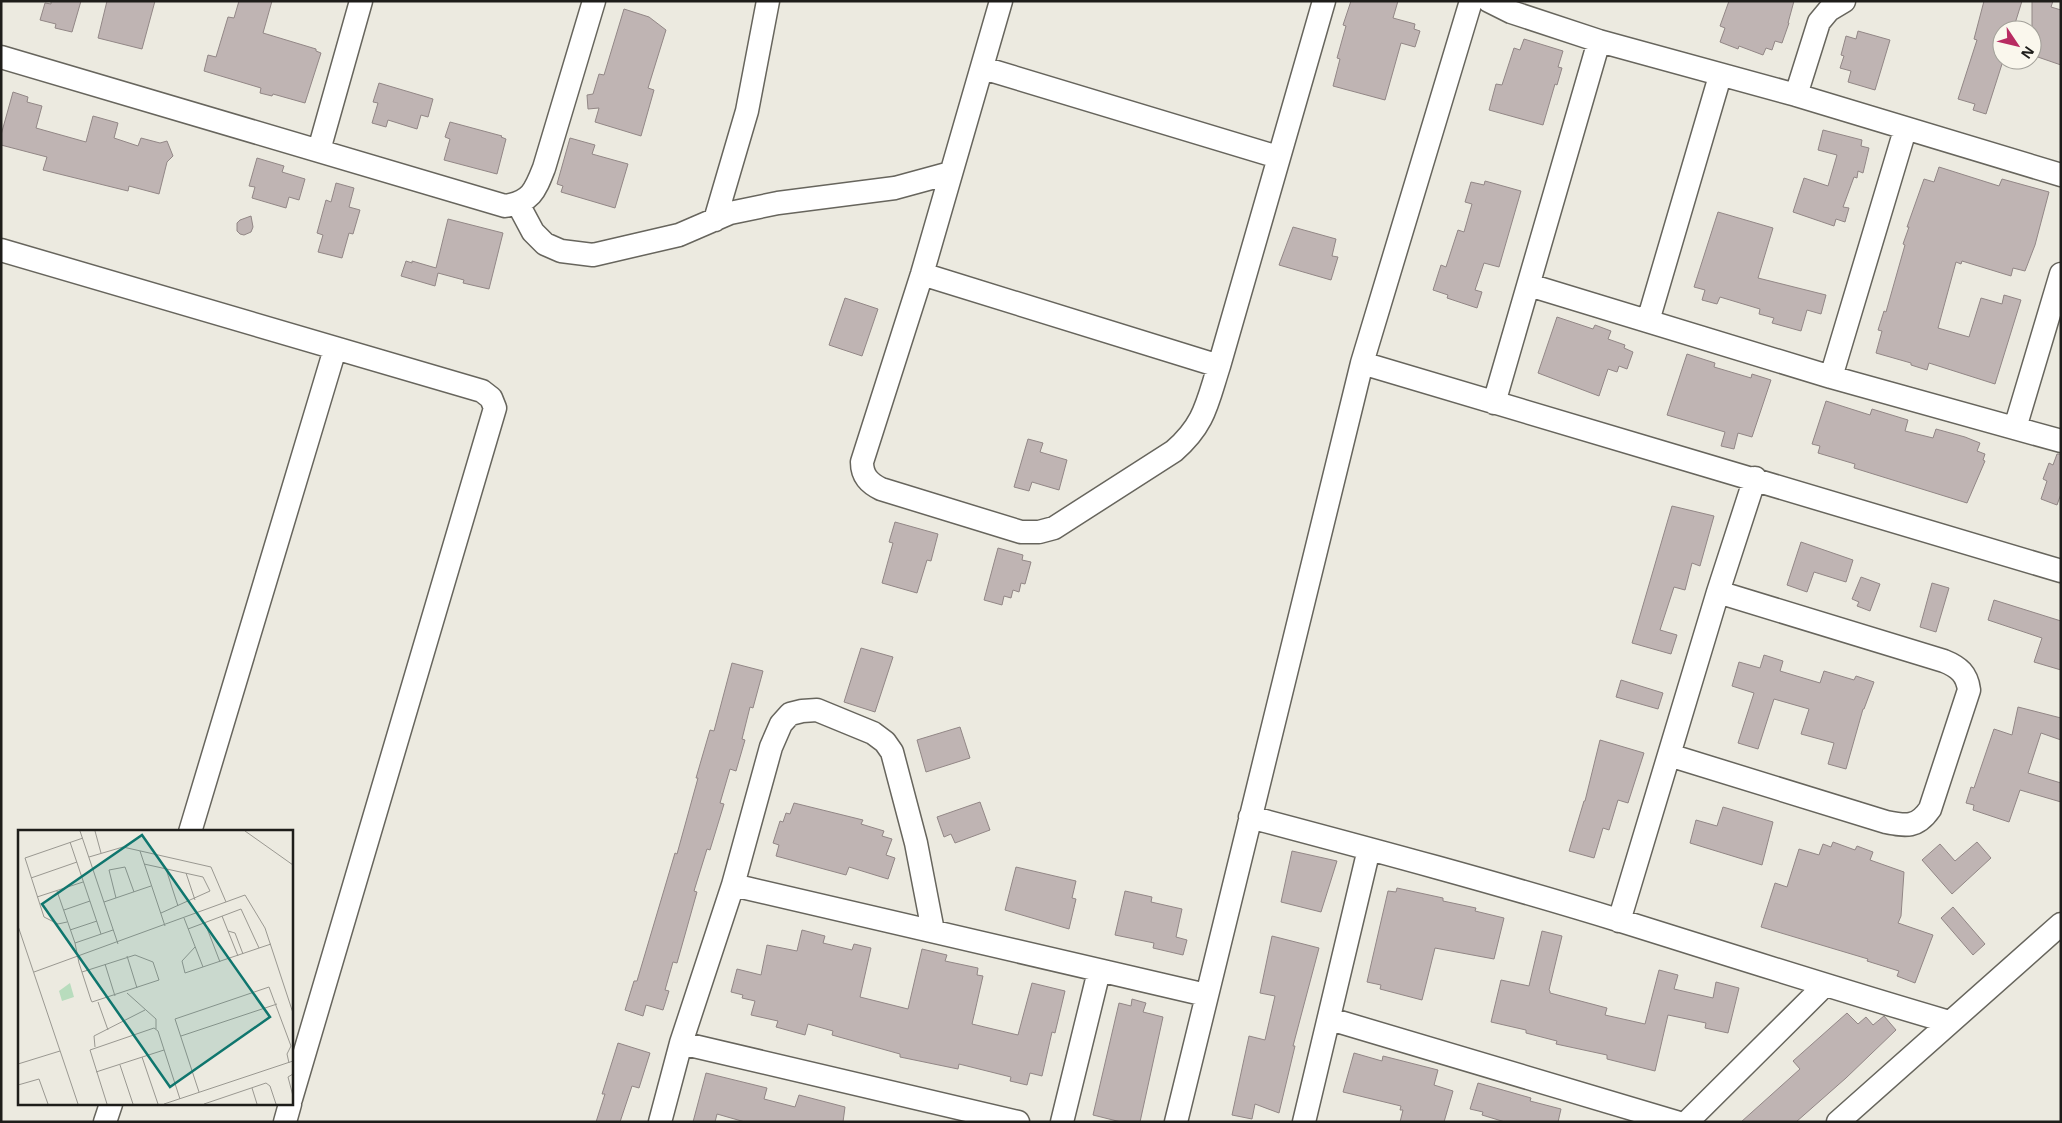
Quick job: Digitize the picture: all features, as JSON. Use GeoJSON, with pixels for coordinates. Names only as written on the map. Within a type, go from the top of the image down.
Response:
{"type":"FeatureCollection","features":[{"type":"Feature","properties":{"kind":"street"},"geometry":{"type":"LineString","coordinates":[[319,150],[361,1]]}},
{"type":"Feature","properties":{"kind":"street"},"geometry":{"type":"LineString","coordinates":[[1,57],[505,206],[518,204],[528,199],[535,189],[544,168],[594,1]]}},
{"type":"Feature","properties":{"kind":"street"},"geometry":{"type":"LineString","coordinates":[[715,220],[747,111],[768,1]]}},
{"type":"Feature","properties":{"kind":"street"},"geometry":{"type":"LineString","coordinates":[[1000,1],[983,68],[950,174],[922,274],[862,462],[862,470],[871,484],[900,495],[1021,532],[1039,532],[1054,528],[1174,451],[1190,437],[1200,422],[1219,366],[1324,1]]}},
{"type":"Feature","properties":{"kind":"street"},"geometry":{"type":"LineString","coordinates":[[1176,1122],[1362,363],[1471,1]]}},
{"type":"Feature","properties":{"kind":"street"},"geometry":{"type":"LineString","coordinates":[[1488,1],[1511,12],[1599,41],[1720,76],[1796,95],[1905,130],[2061,175]]}},
{"type":"Feature","properties":{"kind":"street"},"geometry":{"type":"LineString","coordinates":[[1796,95],[1820,22],[1829,10],[1844,1]]}},
{"type":"Feature","properties":{"kind":"street"},"geometry":{"type":"LineString","coordinates":[[1494,403],[1599,41]]}},
{"type":"Feature","properties":{"kind":"street"},"geometry":{"type":"LineString","coordinates":[[983,68],[1278,157]]}},
{"type":"Feature","properties":{"kind":"street"},"geometry":{"type":"LineString","coordinates":[[1648,321],[1720,76]]}},
{"type":"Feature","properties":{"kind":"street"},"geometry":{"type":"LineString","coordinates":[[1831,377],[1905,130]]}},
{"type":"Feature","properties":{"kind":"street"},"geometry":{"type":"LineString","coordinates":[[518,204],[533,232],[545,244],[561,250],[593,255],[679,235],[730,213],[778,203],[895,188],[950,174]]}},
{"type":"Feature","properties":{"kind":"street"},"geometry":{"type":"LineString","coordinates":[[1,250],[482,391],[491,398],[495,408],[292,1096]]}},
{"type":"Feature","properties":{"kind":"street"},"geometry":{"type":"LineString","coordinates":[[922,274],[1219,366]]}},
{"type":"Feature","properties":{"kind":"street"},"geometry":{"type":"LineString","coordinates":[[2014,428],[2061,274]]}},
{"type":"Feature","properties":{"kind":"street"},"geometry":{"type":"LineString","coordinates":[[1529,285],[1831,377],[2061,441]]}},
{"type":"Feature","properties":{"kind":"street"},"geometry":{"type":"LineString","coordinates":[[191,830],[334,349]]}},
{"type":"Feature","properties":{"kind":"street"},"geometry":{"type":"LineString","coordinates":[[1362,363],[1755,478],[2061,571]]}},
{"type":"Feature","properties":{"kind":"street"},"geometry":{"type":"LineString","coordinates":[[1619,921],[1718,592],[1755,478]]}},
{"type":"Feature","properties":{"kind":"street"},"geometry":{"type":"LineString","coordinates":[[1668,756],[1886,822],[1905,826],[1916,823],[1924,818],[1930,809],[1969,690],[1964,674],[1955,665],[1718,592]]}},
{"type":"Feature","properties":{"kind":"street"},"geometry":{"type":"LineString","coordinates":[[660,1122],[681,1042],[734,885],[771,747],[781,724],[790,714],[817,710],[872,733],[885,742],[892,752],[916,843],[933,931]]}},
{"type":"Feature","properties":{"kind":"street"},"geometry":{"type":"LineString","coordinates":[[1250,817],[1619,921],[1825,986],[1949,1022]]}},
{"type":"Feature","properties":{"kind":"street"},"geometry":{"type":"LineString","coordinates":[[1304,1122],[1369,849]]}},
{"type":"Feature","properties":{"kind":"street"},"geometry":{"type":"LineString","coordinates":[[734,885],[1099,972],[1206,995]]}},
{"type":"Feature","properties":{"kind":"street"},"geometry":{"type":"LineString","coordinates":[[1838,1122],[2061,924]]}},
{"type":"Feature","properties":{"kind":"street"},"geometry":{"type":"LineString","coordinates":[[1062,1122],[1099,972]]}},
{"type":"Feature","properties":{"kind":"street"},"geometry":{"type":"LineString","coordinates":[[1686,1122],[1825,986]]}},
{"type":"Feature","properties":{"kind":"street"},"geometry":{"type":"LineString","coordinates":[[1330,1019],[1676,1122]]}},
{"type":"Feature","properties":{"kind":"street"},"geometry":{"type":"LineString","coordinates":[[681,1042],[1018,1122]]}},
{"type":"Feature","properties":{"kind":"street"},"geometry":{"type":"LineString","coordinates":[[105,1122],[109,1106]]}},
{"type":"Feature","properties":{"kind":"street"},"geometry":{"type":"LineString","coordinates":[[284,1122],[289,1106]]}},
{"type":"Feature","properties":{"kind":"building"},"geometry":{"type":"Polygon","coordinates":[[[51,1],[81,1],[72,32],[55,28],[56,24],[40,20],[45,3],[51,4],[51,1]]]}},
{"type":"Feature","properties":{"kind":"building"},"geometry":{"type":"Polygon","coordinates":[[[107,1],[155,1],[142,49],[98,38],[107,1]]]}},
{"type":"Feature","properties":{"kind":"building"},"geometry":{"type":"Polygon","coordinates":[[[239,1],[272,1],[263,33],[316,49],[316,51],[321,53],[305,103],[273,94],[272,96],[260,93],[261,88],[204,71],[208,55],[216,57],[228,17],[234,18],[239,1]]]}},
{"type":"Feature","properties":{"kind":"building"},"geometry":{"type":"Polygon","coordinates":[[[1351,1],[1398,1],[1393,18],[1415,24],[1414,29],[1420,31],[1415,47],[1401,43],[1385,100],[1333,86],[1340,59],[1337,58],[1346,26],[1343,25],[1351,1]]]}},
{"type":"Feature","properties":{"kind":"building"},"geometry":{"type":"Polygon","coordinates":[[[1729,1],[1794,1],[1782,43],[1775,41],[1772,50],[1766,48],[1763,55],[1739,46],[1738,49],[1720,42],[1725,28],[1720,26],[1729,1]]]}},
{"type":"Feature","properties":{"kind":"building"},"geometry":{"type":"Polygon","coordinates":[[[1984,1],[2022,1],[2016,20],[1992,20],[1992,70],[2000,70],[1986,114],[1973,110],[1975,104],[1958,99],[1977,40],[1974,39],[1984,1]]]}},
{"type":"Feature","properties":{"kind":"building"},"geometry":{"type":"Polygon","coordinates":[[[2032,1],[2053,1],[2051,7],[2061,10],[2061,65],[2042,58],[2042,20],[2032,20],[2032,1]]]}},
{"type":"Feature","properties":{"kind":"building"},"geometry":{"type":"Polygon","coordinates":[[[624,9],[649,17],[666,30],[648,88],[654,90],[641,136],[595,122],[599,108],[588,109],[587,95],[593,94],[599,74],[604,75],[624,9]]]}},
{"type":"Feature","properties":{"kind":"building"},"geometry":{"type":"Polygon","coordinates":[[[1858,31],[1890,40],[1875,90],[1848,82],[1851,71],[1840,68],[1844,56],[1841,55],[1846,36],[1856,39],[1858,31]]]}},
{"type":"Feature","properties":{"kind":"building"},"geometry":{"type":"Polygon","coordinates":[[[1524,39],[1563,51],[1558,67],[1562,68],[1557,85],[1555,84],[1543,125],[1489,110],[1496,84],[1502,85],[1514,48],[1520,50],[1524,39]]]}},
{"type":"Feature","properties":{"kind":"building"},"geometry":{"type":"Polygon","coordinates":[[[379,83],[433,99],[428,117],[421,115],[417,129],[388,120],[386,127],[372,123],[378,103],[373,102],[379,83]]]}},
{"type":"Feature","properties":{"kind":"building"},"geometry":{"type":"Polygon","coordinates":[[[13,92],[28,97],[27,102],[42,106],[36,128],[86,142],[93,116],[118,123],[114,138],[138,146],[141,138],[160,143],[167,141],[173,156],[167,162],[159,194],[129,186],[128,191],[43,170],[47,157],[1,145],[1,135],[13,92]]]}},
{"type":"Feature","properties":{"kind":"building"},"geometry":{"type":"Polygon","coordinates":[[[450,122],[502,136],[506,139],[497,174],[444,160],[450,139],[445,137],[450,122]]]}},
{"type":"Feature","properties":{"kind":"building"},"geometry":{"type":"Polygon","coordinates":[[[1823,130],[1862,140],[1861,146],[1869,148],[1863,173],[1858,171],[1857,178],[1854,177],[1843,207],[1849,208],[1845,222],[1836,219],[1834,226],[1793,212],[1804,178],[1828,186],[1837,155],[1818,150],[1823,130]]]}},
{"type":"Feature","properties":{"kind":"building"},"geometry":{"type":"Polygon","coordinates":[[[570,138],[595,145],[592,154],[628,164],[615,208],[561,192],[563,186],[557,184],[570,138]]]}},
{"type":"Feature","properties":{"kind":"building"},"geometry":{"type":"Polygon","coordinates":[[[257,158],[284,166],[282,172],[305,179],[299,200],[289,197],[286,208],[252,198],[255,187],[249,186],[257,158]]]}},
{"type":"Feature","properties":{"kind":"building"},"geometry":{"type":"Polygon","coordinates":[[[1939,167],[1999,186],[2002,179],[2049,192],[2035,245],[2025,271],[2013,268],[2011,276],[1962,261],[1961,264],[1956,262],[1938,328],[1969,337],[1981,298],[2002,304],[2004,295],[2021,300],[1995,384],[1929,363],[1927,370],[1911,365],[1911,363],[1876,353],[1882,331],[1878,330],[1884,311],[1886,312],[1905,245],[1903,244],[1909,227],[1907,227],[1924,179],[1934,182],[1939,167]]]}},
{"type":"Feature","properties":{"kind":"building"},"geometry":{"type":"Polygon","coordinates":[[[1485,181],[1521,191],[1499,267],[1484,263],[1475,290],[1482,292],[1477,308],[1447,298],[1448,295],[1433,290],[1441,265],[1446,267],[1458,230],[1464,232],[1472,204],[1465,202],[1471,182],[1484,185],[1485,181]]]}},
{"type":"Feature","properties":{"kind":"building"},"geometry":{"type":"Polygon","coordinates":[[[336,183],[354,188],[349,207],[360,210],[353,234],[349,233],[342,258],[318,252],[323,235],[317,233],[326,200],[331,202],[336,183]]]}},
{"type":"Feature","properties":{"kind":"building"},"geometry":{"type":"Polygon","coordinates":[[[1718,212],[1773,228],[1758,278],[1826,295],[1821,314],[1807,310],[1801,331],[1772,323],[1774,318],[1759,314],[1760,309],[1720,297],[1717,304],[1702,300],[1705,290],[1694,287],[1718,212]]]}},
{"type":"Feature","properties":{"kind":"building"},"geometry":{"type":"Polygon","coordinates":[[[251,216],[253,227],[251,232],[244,235],[240,234],[237,231],[237,223],[251,216]]]}},
{"type":"Feature","properties":{"kind":"building"},"geometry":{"type":"Polygon","coordinates":[[[448,219],[503,233],[489,289],[463,283],[464,280],[438,273],[435,286],[401,276],[406,261],[436,268],[448,219]]]}},
{"type":"Feature","properties":{"kind":"building"},"geometry":{"type":"Polygon","coordinates":[[[1293,227],[1336,239],[1332,256],[1338,257],[1331,280],[1279,265],[1293,227]]]}},
{"type":"Feature","properties":{"kind":"building"},"geometry":{"type":"Polygon","coordinates":[[[845,298],[878,309],[862,356],[829,345],[845,298]]]}},
{"type":"Feature","properties":{"kind":"building"},"geometry":{"type":"Polygon","coordinates":[[[1557,317],[1593,329],[1595,325],[1611,331],[1608,339],[1625,345],[1624,348],[1633,352],[1627,369],[1619,366],[1617,372],[1608,369],[1599,396],[1538,373],[1557,317]]]}},
{"type":"Feature","properties":{"kind":"building"},"geometry":{"type":"Polygon","coordinates":[[[1687,354],[1715,363],[1714,367],[1751,378],[1752,374],[1771,380],[1752,437],[1738,433],[1734,449],[1721,446],[1725,432],[1667,415],[1687,354]]]}},
{"type":"Feature","properties":{"kind":"building"},"geometry":{"type":"Polygon","coordinates":[[[1826,401],[1870,415],[1872,409],[1908,420],[1905,431],[1933,438],[1936,429],[1980,443],[1977,451],[1985,454],[1983,460],[1985,461],[1967,503],[1854,468],[1855,464],[1818,453],[1820,446],[1812,444],[1826,401]]]}},
{"type":"Feature","properties":{"kind":"building"},"geometry":{"type":"Polygon","coordinates":[[[1028,439],[1043,443],[1040,452],[1067,460],[1059,490],[1032,482],[1029,491],[1014,487],[1028,439]]]}},
{"type":"Feature","properties":{"kind":"building"},"geometry":{"type":"Polygon","coordinates":[[[2057,454],[2061,454],[2061,494],[2057,505],[2041,499],[2047,481],[2043,479],[2049,463],[2053,465],[2057,454]]]}},
{"type":"Feature","properties":{"kind":"building"},"geometry":{"type":"Polygon","coordinates":[[[1672,506],[1714,516],[1700,566],[1692,563],[1685,590],[1674,587],[1660,630],[1677,635],[1671,654],[1632,643],[1672,506]]]}},
{"type":"Feature","properties":{"kind":"building"},"geometry":{"type":"Polygon","coordinates":[[[895,522],[938,534],[931,561],[927,560],[917,593],[882,583],[893,543],[889,542],[895,522]]]}},
{"type":"Feature","properties":{"kind":"building"},"geometry":{"type":"Polygon","coordinates":[[[1801,542],[1853,560],[1846,582],[1814,572],[1807,592],[1787,585],[1801,542]]]}},
{"type":"Feature","properties":{"kind":"building"},"geometry":{"type":"Polygon","coordinates":[[[998,548],[1023,555],[1022,560],[1031,562],[1025,584],[1021,583],[1019,592],[1013,590],[1011,598],[1004,596],[1002,605],[984,600],[998,548]]]}},
{"type":"Feature","properties":{"kind":"building"},"geometry":{"type":"Polygon","coordinates":[[[1861,577],[1880,584],[1870,611],[1857,606],[1859,602],[1852,599],[1861,577]]]}},
{"type":"Feature","properties":{"kind":"building"},"geometry":{"type":"Polygon","coordinates":[[[1932,583],[1949,588],[1936,632],[1920,627],[1932,583]]]}},
{"type":"Feature","properties":{"kind":"building"},"geometry":{"type":"Polygon","coordinates":[[[1994,600],[2061,621],[2061,670],[2034,662],[2042,638],[1988,620],[1994,600]]]}},
{"type":"Feature","properties":{"kind":"building"},"geometry":{"type":"Polygon","coordinates":[[[861,648],[893,657],[875,712],[844,702],[861,648]]]}},
{"type":"Feature","properties":{"kind":"building"},"geometry":{"type":"Polygon","coordinates":[[[1764,655],[1783,661],[1780,671],[1820,683],[1824,671],[1854,680],[1856,676],[1874,682],[1863,709],[1846,769],[1828,764],[1834,743],[1801,734],[1809,709],[1774,699],[1758,749],[1738,743],[1754,693],[1732,686],[1739,662],[1760,668],[1764,655]]]}},
{"type":"Feature","properties":{"kind":"building"},"geometry":{"type":"Polygon","coordinates":[[[732,663],[763,671],[753,708],[750,707],[742,739],[745,740],[736,771],[730,769],[720,803],[724,804],[710,850],[707,849],[694,891],[697,892],[677,963],[673,962],[665,990],[669,991],[663,1010],[646,1005],[643,1016],[625,1010],[634,981],[637,981],[675,853],[677,854],[698,778],[696,778],[710,730],[714,731],[732,663]]]}},
{"type":"Feature","properties":{"kind":"building"},"geometry":{"type":"Polygon","coordinates":[[[1621,680],[1663,693],[1658,709],[1616,697],[1621,680]]]}},
{"type":"Feature","properties":{"kind":"building"},"geometry":{"type":"Polygon","coordinates":[[[2018,707],[2061,718],[2061,740],[2041,733],[2028,773],[2061,783],[2061,802],[2020,790],[2009,822],[1973,810],[1974,805],[1966,803],[1971,787],[1974,788],[1994,729],[2012,735],[2018,707]]]}},
{"type":"Feature","properties":{"kind":"building"},"geometry":{"type":"Polygon","coordinates":[[[960,727],[970,758],[926,772],[917,740],[960,727]]]}},
{"type":"Feature","properties":{"kind":"building"},"geometry":{"type":"Polygon","coordinates":[[[1600,740],[1644,753],[1628,803],[1618,800],[1609,830],[1603,828],[1594,858],[1569,851],[1585,801],[1600,740]]]}},
{"type":"Feature","properties":{"kind":"building"},"geometry":{"type":"Polygon","coordinates":[[[980,802],[990,830],[955,843],[951,834],[944,837],[937,817],[980,802]]]}},
{"type":"Feature","properties":{"kind":"building"},"geometry":{"type":"Polygon","coordinates":[[[794,803],[863,820],[861,824],[884,831],[882,836],[892,839],[886,855],[895,858],[888,879],[849,867],[846,875],[776,856],[779,845],[773,843],[780,821],[783,822],[786,813],[790,814],[794,803]]]}},
{"type":"Feature","properties":{"kind":"building"},"geometry":{"type":"Polygon","coordinates":[[[1723,807],[1773,822],[1762,865],[1690,843],[1696,820],[1717,826],[1723,807]]]}},
{"type":"Feature","properties":{"kind":"building"},"geometry":{"type":"Polygon","coordinates":[[[1833,842],[1855,850],[1857,846],[1873,852],[1870,860],[1904,872],[1901,916],[1898,923],[1933,935],[1915,983],[1897,976],[1899,971],[1867,961],[1868,959],[1761,927],[1775,883],[1787,887],[1799,849],[1819,855],[1823,844],[1831,847],[1833,842]]]}},
{"type":"Feature","properties":{"kind":"building"},"geometry":{"type":"Polygon","coordinates":[[[1977,842],[1991,858],[1952,894],[1922,860],[1940,844],[1955,861],[1977,842]]]}},
{"type":"Feature","properties":{"kind":"building"},"geometry":{"type":"Polygon","coordinates":[[[1292,851],[1337,861],[1321,912],[1281,902],[1292,851]]]}},
{"type":"Feature","properties":{"kind":"building"},"geometry":{"type":"Polygon","coordinates":[[[1016,867],[1076,881],[1072,898],[1076,899],[1069,929],[1005,910],[1016,867]]]}},
{"type":"Feature","properties":{"kind":"building"},"geometry":{"type":"Polygon","coordinates":[[[1397,888],[1443,898],[1443,901],[1476,908],[1475,911],[1504,918],[1494,959],[1435,948],[1422,1000],[1380,989],[1381,985],[1367,982],[1388,891],[1396,892],[1397,888]]]}},
{"type":"Feature","properties":{"kind":"building"},"geometry":{"type":"Polygon","coordinates":[[[1125,891],[1152,897],[1151,902],[1182,909],[1176,937],[1187,940],[1183,955],[1153,948],[1154,943],[1115,935],[1125,891]]]}},
{"type":"Feature","properties":{"kind":"building"},"geometry":{"type":"Polygon","coordinates":[[[1953,907],[1985,944],[1973,955],[1941,918],[1953,907]]]}},
{"type":"Feature","properties":{"kind":"building"},"geometry":{"type":"Polygon","coordinates":[[[802,930],[825,936],[823,943],[852,950],[854,944],[871,948],[860,997],[908,1009],[922,949],[947,955],[945,961],[978,968],[977,975],[983,976],[972,1024],[1018,1035],[1032,983],[1065,991],[1055,1033],[1052,1032],[1042,1076],[1030,1073],[1027,1085],[1010,1081],[1011,1077],[959,1064],[958,1069],[900,1057],[900,1054],[832,1035],[833,1031],[808,1024],[805,1035],[776,1027],[778,1021],[751,1015],[755,1001],[742,998],[743,995],[731,992],[737,969],[761,975],[767,945],[797,951],[802,930]]]}},
{"type":"Feature","properties":{"kind":"building"},"geometry":{"type":"Polygon","coordinates":[[[1542,931],[1562,936],[1549,990],[1550,993],[1607,1008],[1605,1015],[1645,1024],[1659,970],[1678,975],[1674,989],[1713,998],[1716,982],[1739,988],[1728,1033],[1705,1028],[1706,1023],[1668,1015],[1655,1071],[1607,1059],[1607,1055],[1556,1044],[1557,1041],[1526,1033],[1526,1030],[1491,1022],[1501,980],[1529,986],[1542,931]]]}},
{"type":"Feature","properties":{"kind":"building"},"geometry":{"type":"Polygon","coordinates":[[[1272,936],[1319,948],[1293,1046],[1295,1046],[1279,1113],[1255,1104],[1252,1119],[1232,1115],[1249,1036],[1265,1040],[1275,996],[1260,993],[1272,936]]]}},
{"type":"Feature","properties":{"kind":"building"},"geometry":{"type":"Polygon","coordinates":[[[1132,999],[1146,1003],[1143,1012],[1163,1017],[1140,1122],[1121,1122],[1093,1115],[1119,1003],[1131,1006],[1132,999]]]}},
{"type":"Feature","properties":{"kind":"building"},"geometry":{"type":"Polygon","coordinates":[[[1847,1013],[1858,1024],[1866,1017],[1873,1025],[1884,1016],[1896,1030],[1796,1122],[1741,1122],[1800,1069],[1793,1061],[1847,1013]]]}},
{"type":"Feature","properties":{"kind":"building"},"geometry":{"type":"Polygon","coordinates":[[[618,1043],[650,1053],[639,1088],[632,1086],[620,1122],[596,1122],[605,1094],[602,1094],[618,1043]]]}},
{"type":"Feature","properties":{"kind":"building"},"geometry":{"type":"Polygon","coordinates":[[[1354,1053],[1382,1061],[1383,1056],[1438,1070],[1434,1085],[1453,1091],[1444,1122],[1400,1122],[1403,1110],[1400,1110],[1401,1106],[1343,1092],[1354,1053]]]}},
{"type":"Feature","properties":{"kind":"building"},"geometry":{"type":"Polygon","coordinates":[[[706,1073],[767,1088],[764,1099],[795,1107],[799,1095],[845,1107],[843,1122],[745,1122],[717,1114],[715,1122],[693,1122],[706,1073]]]}},
{"type":"Feature","properties":{"kind":"building"},"geometry":{"type":"Polygon","coordinates":[[[1478,1083],[1531,1098],[1530,1101],[1561,1109],[1558,1122],[1505,1122],[1482,1115],[1483,1112],[1470,1109],[1478,1083]]]}}]}
